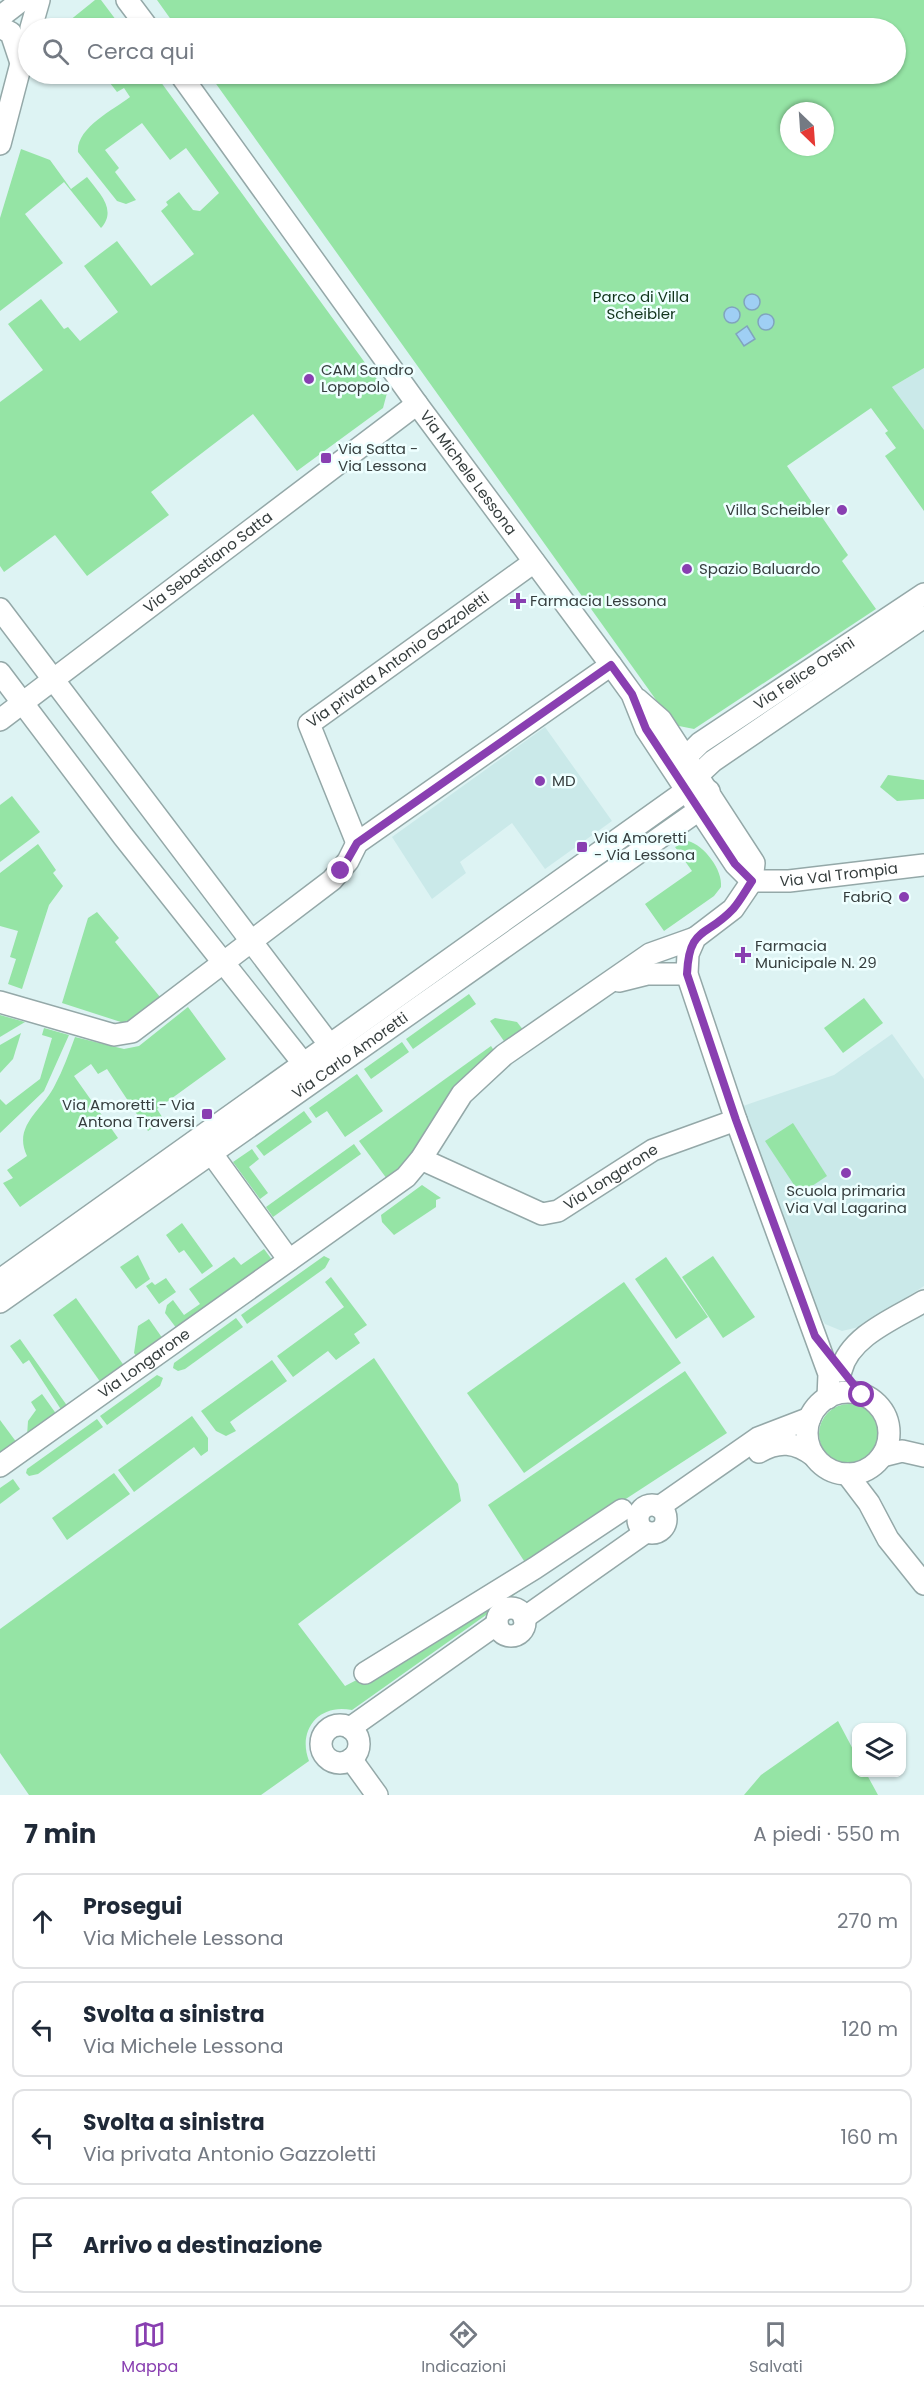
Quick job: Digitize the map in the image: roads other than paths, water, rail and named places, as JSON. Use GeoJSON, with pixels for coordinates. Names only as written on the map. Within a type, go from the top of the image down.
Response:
{"type":"FeatureCollection","features":[{"type":"Feature","properties":{"kind":"street"},"geometry":{"type":"LineString","coordinates":[[0,17],[22,0]]}},
{"type":"Feature","properties":{"kind":"street"},"geometry":{"type":"LineString","coordinates":[[34,18],[39,0]]}},
{"type":"Feature","properties":{"kind":"street"},"geometry":{"type":"LineString","coordinates":[[127,0],[140,18]]}},
{"type":"Feature","properties":{"kind":"street"},"geometry":{"type":"LineString","coordinates":[[0,27],[11,33],[18,53]]}},
{"type":"Feature","properties":{"kind":"street"},"geometry":{"type":"LineString","coordinates":[[0,144],[18,79]]}},
{"type":"Feature","properties":{"kind":"street","name":"Via Michele Lessona"},"geometry":{"type":"LineString","coordinates":[[187,84],[417,404],[632,694],[660,720],[686,757],[699,810],[735,864],[752,881]]}},
{"type":"Feature","properties":{"kind":"street","name":"Via Sebastiano Satta"},"geometry":{"type":"LineString","coordinates":[[0,720],[417,404]]}},
{"type":"Feature","properties":{"kind":"street","name":"Via privata Antonio Gazzoletti"},"geometry":{"type":"LineString","coordinates":[[357,843],[309,724],[534,562]]}},
{"type":"Feature","properties":{"kind":"street","name":"Via Felice Orsini"},"geometry":{"type":"LineString","coordinates":[[686,757],[700,743],[924,594]]}},
{"type":"Feature","properties":{"kind":"street"},"geometry":{"type":"LineString","coordinates":[[0,609],[328,1044],[328,1071],[303,1063],[123,836],[0,673]]}},
{"type":"Feature","properties":{"kind":"street","name":"Via Felice Orsini"},"geometry":{"type":"LineString","coordinates":[[693,783],[713,761],[924,617]]}},
{"type":"Feature","properties":{"kind":"street"},"geometry":{"type":"LineString","coordinates":[[0,1002],[114,1035],[124,1034],[143,1025],[332,880],[348,861],[357,843],[611,665]]}},
{"type":"Feature","properties":{"kind":"street","name":"Via Michele Lessona"},"geometry":{"type":"LineString","coordinates":[[632,694],[646,729],[693,783],[754,862],[752,881]]}},
{"type":"Feature","properties":{"kind":"street","name":"Via Carlo Amoretti"},"geometry":{"type":"LineString","coordinates":[[0,1280],[693,783]]}},
{"type":"Feature","properties":{"kind":"street","name":"Via Carlo Amoretti"},"geometry":{"type":"LineString","coordinates":[[0,1302],[699,810]]}},
{"type":"Feature","properties":{"kind":"street","name":"Via Val Trompia"},"geometry":{"type":"LineString","coordinates":[[752,881],[789,881],[924,865]]}},
{"type":"Feature","properties":{"kind":"street"},"geometry":{"type":"LineString","coordinates":[[752,881],[733,909],[694,938],[688,954],[687,974],[736,1120],[829,1377],[828,1398]]}},
{"type":"Feature","properties":{"kind":"street","name":"Via Longarone"},"geometry":{"type":"LineString","coordinates":[[0,1466],[406,1177],[421,1159],[462,1094],[504,1055],[596,989],[650,954],[694,938]]}},
{"type":"Feature","properties":{"kind":"street","name":"Via Longarone"},"geometry":{"type":"LineString","coordinates":[[596,989],[647,974],[687,974]]}},
{"type":"Feature","properties":{"kind":"street","name":"Via Longarone"},"geometry":{"type":"LineString","coordinates":[[421,1159],[542,1214],[558,1211],[653,1150],[736,1120]]}},
{"type":"Feature","properties":{"kind":"street"},"geometry":{"type":"LineString","coordinates":[[212,1154],[290,1260]]}},
{"type":"Feature","properties":{"kind":"street"},"geometry":{"type":"LineString","coordinates":[[841,1371],[843,1360],[857,1343],[924,1301]]}},
{"type":"Feature","properties":{"kind":"street"},"geometry":{"type":"LineString","coordinates":[[815,1336],[862,1395],[878,1405],[890,1428],[924,1455]]}},
{"type":"Feature","properties":{"kind":"street"},"geometry":{"type":"LineString","coordinates":[[662,1513],[758,1438],[810,1418],[828,1398],[841,1393],[862,1395]]}},
{"type":"Feature","properties":{"kind":"street"},"geometry":{"type":"LineString","coordinates":[[810,1418],[807,1431],[814,1456]]}},
{"type":"Feature","properties":{"kind":"street"},"geometry":{"type":"LineString","coordinates":[[869,1503],[869,1479],[888,1443],[890,1428]]}},
{"type":"Feature","properties":{"kind":"street"},"geometry":{"type":"LineString","coordinates":[[662,1513],[765,1449],[783,1442],[805,1449],[834,1472],[848,1474],[860,1472],[902,1451],[924,1455]]}},
{"type":"Feature","properties":{"kind":"street"},"geometry":{"type":"LineString","coordinates":[[848,1474],[869,1503],[888,1539],[924,1584]]}},
{"type":"Feature","properties":{"kind":"street"},"geometry":{"type":"LineString","coordinates":[[521,1614],[635,1521],[643,1508],[652,1505],[662,1513]]}},
{"type":"Feature","properties":{"kind":"street"},"geometry":{"type":"LineString","coordinates":[[364,1673],[535,1568],[635,1521]]}},
{"type":"Feature","properties":{"kind":"street"},"geometry":{"type":"LineString","coordinates":[[521,1614],[548,1587],[635,1521]]}},
{"type":"Feature","properties":{"kind":"street"},"geometry":{"type":"LineString","coordinates":[[535,1568],[548,1587]]}},
{"type":"Feature","properties":{"kind":"street"},"geometry":{"type":"LineString","coordinates":[[354,1733],[500,1629],[517,1634],[524,1628],[521,1614]]}},
{"type":"Feature","properties":{"kind":"street"},"geometry":{"type":"LineString","coordinates":[[343,1725],[354,1733],[358,1750],[351,1759],[341,1763],[330,1760],[321,1745],[324,1734],[332,1727],[343,1725]]}},
{"type":"Feature","properties":{"kind":"street"},"geometry":{"type":"LineString","coordinates":[[351,1759],[377,1795]]}},
{"type":"Feature","properties":{"kind":"water"},"geometry":{"type":"Polygon","coordinates":[[[752,294],[758,296],[760,302],[758,308],[752,310],[746,308],[744,302],[746,296],[752,294]]]}},
{"type":"Feature","properties":{"kind":"water"},"geometry":{"type":"Polygon","coordinates":[[[732,307],[738,309],[740,315],[738,321],[732,323],[726,321],[724,315],[726,309],[732,307]]]}},
{"type":"Feature","properties":{"kind":"water"},"geometry":{"type":"Polygon","coordinates":[[[766,314],[772,316],[774,322],[772,328],[766,330],[760,328],[758,322],[760,316],[766,314]]]}},
{"type":"Feature","properties":{"kind":"water"},"geometry":{"type":"Polygon","coordinates":[[[747,326],[755,339],[744,346],[736,334],[747,326]]]}},
{"type":"Feature","properties":{"kind":"place","name":"CAM Sandro Lopopolo"},"geometry":{"type":"Point","coordinates":[309,379]}},
{"type":"Feature","properties":{"kind":"place","name":"Via Satta - Via Lessona"},"geometry":{"type":"Point","coordinates":[326,458]}},
{"type":"Feature","properties":{"kind":"place","name":"Villa Scheibler"},"geometry":{"type":"Point","coordinates":[842,510]}},
{"type":"Feature","properties":{"kind":"place","name":"Spazio Baluardo"},"geometry":{"type":"Point","coordinates":[687,569]}},
{"type":"Feature","properties":{"kind":"place","name":"Farmacia Lessona"},"geometry":{"type":"Point","coordinates":[518,601]}},
{"type":"Feature","properties":{"kind":"place","name":"MD"},"geometry":{"type":"Point","coordinates":[540,781]}},
{"type":"Feature","properties":{"kind":"place","name":"Via Amoretti - Via Lessona"},"geometry":{"type":"Point","coordinates":[582,847]}},
{"type":"Feature","properties":{"kind":"place","name":"FabriQ"},"geometry":{"type":"Point","coordinates":[904,897]}},
{"type":"Feature","properties":{"kind":"place","name":"Farmacia Municipale N. 29"},"geometry":{"type":"Point","coordinates":[743,955]}},
{"type":"Feature","properties":{"kind":"place","name":"Via Amoretti - Via Antona Traversi"},"geometry":{"type":"Point","coordinates":[207,1114]}},
{"type":"Feature","properties":{"kind":"place","name":"Scuola primaria Via Val Lagarina"},"geometry":{"type":"Point","coordinates":[846,1173]}},
{"type":"Feature","properties":{"kind":"park label","name":"Parco di Villa Scheibler"},"geometry":{"type":"Point","coordinates":[641,306]}}]}
